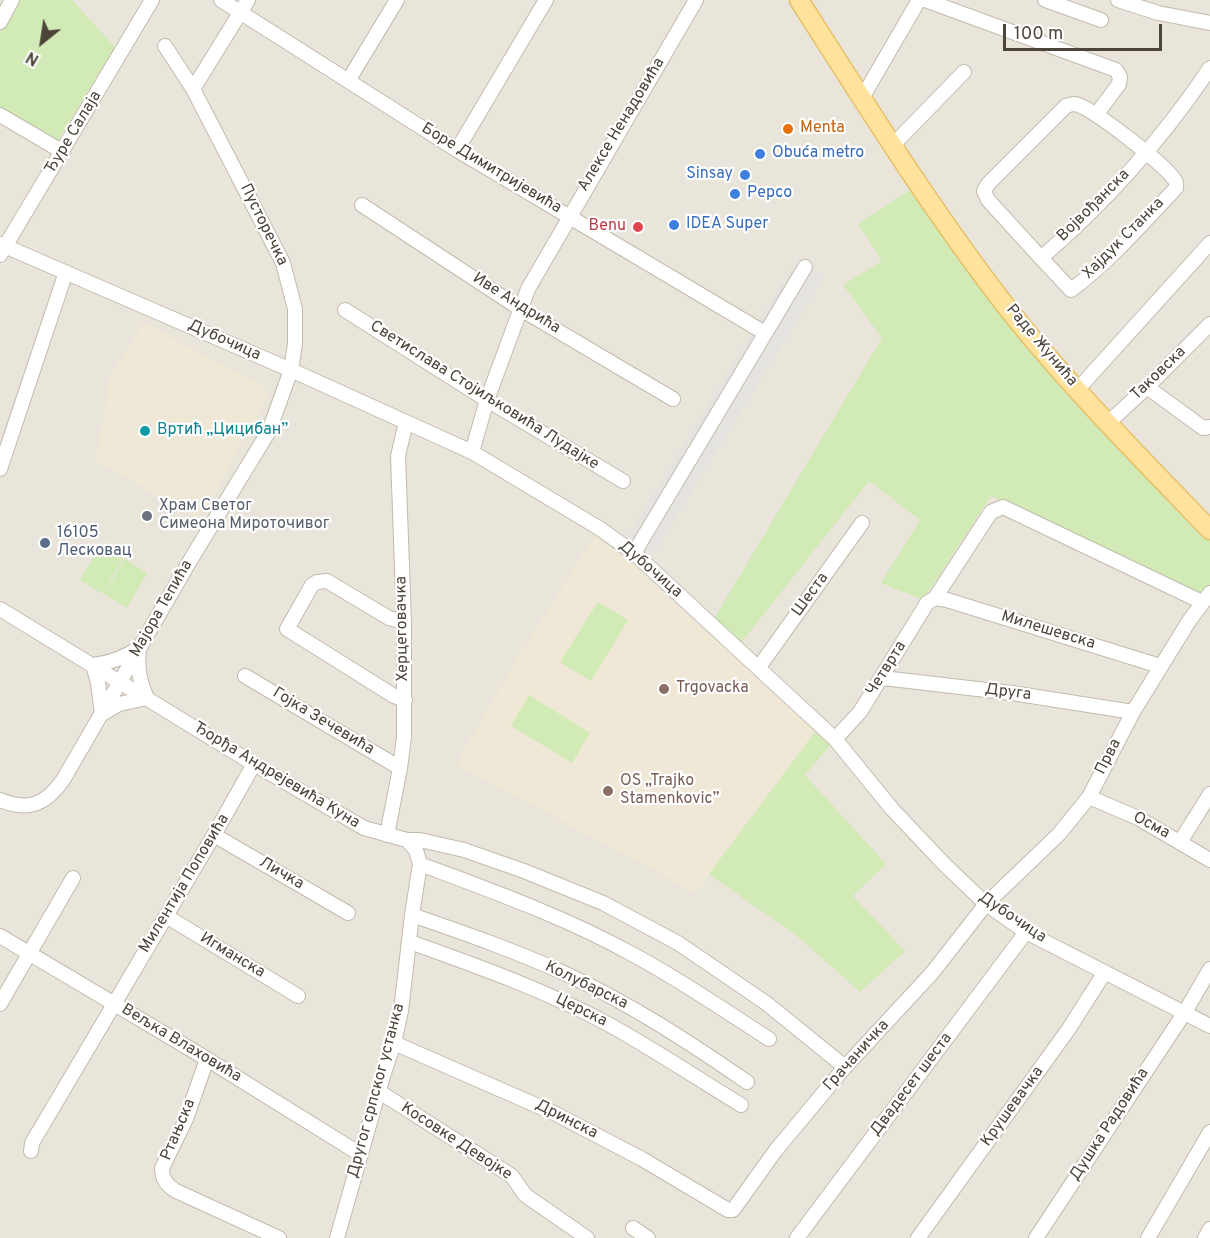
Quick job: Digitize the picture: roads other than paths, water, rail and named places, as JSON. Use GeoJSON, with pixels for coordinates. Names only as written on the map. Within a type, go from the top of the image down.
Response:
{"type":"FeatureCollection","features":[{"type":"Feature","properties":{"kind":"main road","name":"Раде Жунића"},"geometry":{"type":"LineString","coordinates":[[799,0],[893,145],[982,274],[1026,330],[1108,423],[1210,530]]}},
{"type":"Feature","properties":{"kind":"street"},"geometry":{"type":"LineString","coordinates":[[0,22],[12,0]]}},
{"type":"Feature","properties":{"kind":"street","name":"Боре Димитријевића"},"geometry":{"type":"LineString","coordinates":[[221,0],[457,150],[765,333]]}},
{"type":"Feature","properties":{"kind":"street"},"geometry":{"type":"LineString","coordinates":[[193,89],[248,0]]}},
{"type":"Feature","properties":{"kind":"street"},"geometry":{"type":"LineString","coordinates":[[348,81],[397,0]]}},
{"type":"Feature","properties":{"kind":"street","name":"Алексе Ненадовића"},"geometry":{"type":"LineString","coordinates":[[472,452],[487,400],[519,308],[528,289],[568,216],[696,0]]}},
{"type":"Feature","properties":{"kind":"street"},"geometry":{"type":"LineString","coordinates":[[862,98],[919,0]]}},
{"type":"Feature","properties":{"kind":"street"},"geometry":{"type":"LineString","coordinates":[[925,0],[1116,70],[1120,77],[1119,84],[1096,116]]}},
{"type":"Feature","properties":{"kind":"street"},"geometry":{"type":"LineString","coordinates":[[1045,0],[1101,20]]}},
{"type":"Feature","properties":{"kind":"street"},"geometry":{"type":"LineString","coordinates":[[1118,0],[1158,13],[1210,23]]}},
{"type":"Feature","properties":{"kind":"street"},"geometry":{"type":"LineString","coordinates":[[457,150],[542,1]]}},
{"type":"Feature","properties":{"kind":"street","name":"Ђуре Салаја"},"geometry":{"type":"LineString","coordinates":[[2,249],[63,152],[147,3]]}},
{"type":"Feature","properties":{"kind":"street","name":"Пусторечка"},"geometry":{"type":"LineString","coordinates":[[165,46],[193,89],[283,263],[295,309],[295,344],[291,370]]}},
{"type":"Feature","properties":{"kind":"street","name":"Војвођанска"},"geometry":{"type":"LineString","coordinates":[[1041,258],[1090,213],[1146,152],[1190,99],[1210,68]]}},
{"type":"Feature","properties":{"kind":"street"},"geometry":{"type":"LineString","coordinates":[[893,145],[964,72]]}},
{"type":"Feature","properties":{"kind":"street"},"geometry":{"type":"LineString","coordinates":[[1041,258],[988,200],[984,191],[988,183],[1066,106],[1072,104],[1096,116],[1146,152]]}},
{"type":"Feature","properties":{"kind":"street"},"geometry":{"type":"LineString","coordinates":[[0,115],[63,152]]}},
{"type":"Feature","properties":{"kind":"street","name":"Хајдук Станка"},"geometry":{"type":"LineString","coordinates":[[1041,258],[1071,290],[1101,264],[1176,188],[1175,179],[1146,152]]}},
{"type":"Feature","properties":{"kind":"street","name":"Иве Андрића"},"geometry":{"type":"LineString","coordinates":[[362,205],[519,308],[673,399]]}},
{"type":"Feature","properties":{"kind":"street"},"geometry":{"type":"LineString","coordinates":[[1078,389],[1210,243]]}},
{"type":"Feature","properties":{"kind":"street","name":"Дубочица"},"geometry":{"type":"LineString","coordinates":[[2,249],[66,272],[472,452],[599,528],[634,553],[835,739],[892,809],[945,866],[986,904],[1026,932],[1210,1026]]}},
{"type":"Feature","properties":{"kind":"street"},"geometry":{"type":"LineString","coordinates":[[634,553],[805,267]]}},
{"type":"Feature","properties":{"kind":"street"},"geometry":{"type":"LineString","coordinates":[[0,469],[66,272]]}},
{"type":"Feature","properties":{"kind":"street","name":"Светислава Стојиљковића Лудајке"},"geometry":{"type":"LineString","coordinates":[[345,310],[487,400],[623,481]]}},
{"type":"Feature","properties":{"kind":"street","name":"Таковска"},"geometry":{"type":"LineString","coordinates":[[1108,423],[1210,324]]}},
{"type":"Feature","properties":{"kind":"street","name":"Мајора Тепића"},"geometry":{"type":"LineString","coordinates":[[0,800],[19,807],[39,803],[49,796],[63,780],[269,431],[291,370]]}},
{"type":"Feature","properties":{"kind":"street"},"geometry":{"type":"LineString","coordinates":[[1147,387],[1203,428],[1210,428]]}},
{"type":"Feature","properties":{"kind":"street","name":"Херцеговачка"},"geometry":{"type":"LineString","coordinates":[[387,835],[400,768],[405,700],[398,456],[406,422]]}},
{"type":"Feature","properties":{"kind":"street","name":"Четврта"},"geometry":{"type":"LineString","coordinates":[[835,739],[860,712],[927,603],[935,598],[991,512],[1003,507],[1206,597]]}},
{"type":"Feature","properties":{"kind":"street","name":"Шеста"},"geometry":{"type":"LineString","coordinates":[[759,667],[862,523]]}},
{"type":"Feature","properties":{"kind":"street"},"geometry":{"type":"LineString","coordinates":[[404,622],[389,618],[333,585],[322,581],[312,585],[287,629],[394,696],[405,700]]}},
{"type":"Feature","properties":{"kind":"street","name":"Прва"},"geometry":{"type":"LineString","coordinates":[[986,904],[1059,834],[1089,797],[1133,712],[1160,666],[1206,597]]}},
{"type":"Feature","properties":{"kind":"street","name":"Милешевска"},"geometry":{"type":"LineString","coordinates":[[935,598],[1160,666]]}},
{"type":"Feature","properties":{"kind":"street","name":"Ђорђа Андрејевића Куна"},"geometry":{"type":"LineString","coordinates":[[0,609],[254,764],[364,828],[407,840],[420,840],[464,850],[603,903],[678,944],[724,974],[766,1003],[845,1067]]}},
{"type":"Feature","properties":{"kind":"street"},"geometry":{"type":"LineString","coordinates":[[139,648],[137,668],[147,698],[119,704],[102,714],[93,665],[125,657],[139,648]]}},
{"type":"Feature","properties":{"kind":"street","name":"Гојка Зечевића"},"geometry":{"type":"LineString","coordinates":[[245,676],[400,768]]}},
{"type":"Feature","properties":{"kind":"street","name":"Друга"},"geometry":{"type":"LineString","coordinates":[[883,678],[1033,695],[1133,712]]}},
{"type":"Feature","properties":{"kind":"street","name":"Милентија Поповића"},"geometry":{"type":"LineString","coordinates":[[31,1151],[32,1143],[214,836],[254,764]]}},
{"type":"Feature","properties":{"kind":"street"},"geometry":{"type":"LineString","coordinates":[[1180,842],[1210,794]]}},
{"type":"Feature","properties":{"kind":"street","name":"Осма"},"geometry":{"type":"LineString","coordinates":[[1089,797],[1138,818],[1210,860]]}},
{"type":"Feature","properties":{"kind":"street","name":"Личка"},"geometry":{"type":"LineString","coordinates":[[214,836],[348,913]]}},
{"type":"Feature","properties":{"kind":"street"},"geometry":{"type":"LineString","coordinates":[[407,840],[416,850],[420,864],[518,901],[632,954],[769,1039]]}},
{"type":"Feature","properties":{"kind":"street","name":"Другог српског устанка"},"geometry":{"type":"LineString","coordinates":[[337,1238],[378,1091],[394,1043],[401,1011],[420,864]]}},
{"type":"Feature","properties":{"kind":"street"},"geometry":{"type":"LineString","coordinates":[[0,1004],[73,878]]}},
{"type":"Feature","properties":{"kind":"street","name":"Грачаничка"},"geometry":{"type":"LineString","coordinates":[[731,1210],[776,1150],[845,1067],[932,973],[986,904]]}},
{"type":"Feature","properties":{"kind":"street","name":"Колубарска"},"geometry":{"type":"LineString","coordinates":[[412,915],[484,940],[566,974],[625,1004],[747,1082]]}},
{"type":"Feature","properties":{"kind":"street","name":"Игманска"},"geometry":{"type":"LineString","coordinates":[[166,916],[298,996]]}},
{"type":"Feature","properties":{"kind":"street","name":"Двадесет шеста"},"geometry":{"type":"LineString","coordinates":[[797,1238],[1026,932]]}},
{"type":"Feature","properties":{"kind":"street","name":"Вељка Влаховића"},"geometry":{"type":"LineString","coordinates":[[0,936],[207,1059],[360,1154]]}},
{"type":"Feature","properties":{"kind":"street","name":"Церска"},"geometry":{"type":"LineString","coordinates":[[410,942],[509,978],[609,1024],[741,1105]]}},
{"type":"Feature","properties":{"kind":"street","name":"Душка Радовића"},"geometry":{"type":"LineString","coordinates":[[1036,1238],[1185,1012],[1210,969]]}},
{"type":"Feature","properties":{"kind":"street","name":"Крушевачка"},"geometry":{"type":"LineString","coordinates":[[918,1238],[1068,1030],[1105,972]]}},
{"type":"Feature","properties":{"kind":"street","name":"Дринска"},"geometry":{"type":"LineString","coordinates":[[394,1043],[554,1113],[731,1210]]}},
{"type":"Feature","properties":{"kind":"street","name":"Ртањска"},"geometry":{"type":"LineString","coordinates":[[207,1059],[186,1119],[162,1168],[162,1175],[167,1185],[176,1191],[279,1238]]}},
{"type":"Feature","properties":{"kind":"street","name":"Косовке Девојке"},"geometry":{"type":"LineString","coordinates":[[378,1091],[512,1176],[525,1195],[587,1238]]}},
{"type":"Feature","properties":{"kind":"street"},"geometry":{"type":"LineString","coordinates":[[1148,1238],[1210,1132]]}},
{"type":"Feature","properties":{"kind":"street"},"geometry":{"type":"LineString","coordinates":[[633,1228],[648,1238]]}},
{"type":"Feature","properties":{"kind":"street"},"geometry":{"type":"LineString","coordinates":[[1205,1238],[1210,1229]]}},
{"type":"Feature","properties":{"kind":"place","name":"Menta"},"geometry":{"type":"Point","coordinates":[788,129]}},
{"type":"Feature","properties":{"kind":"place","name":"Obuća metro"},"geometry":{"type":"Point","coordinates":[760,154]}},
{"type":"Feature","properties":{"kind":"place","name":"Sinsay"},"geometry":{"type":"Point","coordinates":[745,175]}},
{"type":"Feature","properties":{"kind":"place","name":"Pepco"},"geometry":{"type":"Point","coordinates":[735,194]}},
{"type":"Feature","properties":{"kind":"place","name":"IDEA Super"},"geometry":{"type":"Point","coordinates":[674,225]}},
{"type":"Feature","properties":{"kind":"place","name":"Benu"},"geometry":{"type":"Point","coordinates":[638,227]}},
{"type":"Feature","properties":{"kind":"place","name":"Вртић „Цицибан”"},"geometry":{"type":"Point","coordinates":[145,431]}},
{"type":"Feature","properties":{"kind":"place","name":"Храм Светог Симеона Мироточивог"},"geometry":{"type":"Point","coordinates":[147,516]}},
{"type":"Feature","properties":{"kind":"place","name":"16105 Лесковац"},"geometry":{"type":"Point","coordinates":[45,543]}},
{"type":"Feature","properties":{"kind":"place","name":"Trgovacka"},"geometry":{"type":"Point","coordinates":[664,689]}},
{"type":"Feature","properties":{"kind":"place","name":"OS „Trajko Stamenkovic”"},"geometry":{"type":"Point","coordinates":[608,791]}}]}
